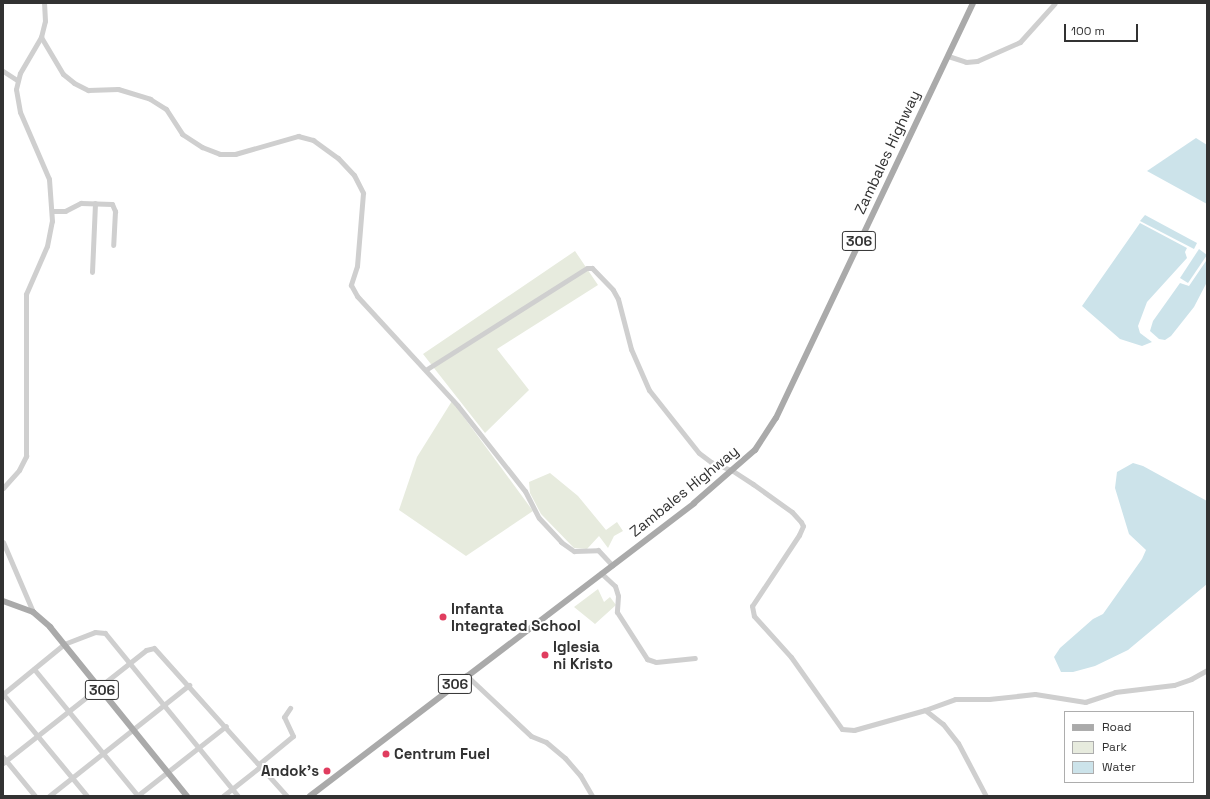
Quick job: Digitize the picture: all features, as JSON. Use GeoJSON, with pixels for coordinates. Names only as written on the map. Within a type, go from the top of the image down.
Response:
{"type":"FeatureCollection","features":[{"type":"Feature","properties":{"kind":"main road","name":"Zambales Highway"},"geometry":{"type":"LineString","coordinates":[[310,796],[733,471],[755,450],[776,418],[973,3]]}},
{"type":"Feature","properties":{"kind":"main road","name":"306"},"geometry":{"type":"LineString","coordinates":[[3,601],[33,612],[64,644],[187,796]]}},
{"type":"Feature","properties":{"kind":"street"},"geometry":{"type":"LineString","coordinates":[[3,488],[19,470],[26,456],[26,294],[47,246],[53,211],[47,172],[20,112],[17,80],[41,37],[45,21],[44,3]]}},
{"type":"Feature","properties":{"kind":"street"},"geometry":{"type":"LineString","coordinates":[[948,56],[966,62],[977,61],[1020,42],[1055,3]]}},
{"type":"Feature","properties":{"kind":"street"},"geometry":{"type":"LineString","coordinates":[[41,37],[64,74],[74,83],[88,90],[118,89],[150,99],[166,109],[182,134],[202,148],[220,154],[235,154],[298,136],[313,140],[338,158],[359,182],[364,200],[357,266],[351,281],[352,288],[427,370],[506,466],[525,491],[539,518],[561,542],[574,551],[598,550],[612,565]]}},
{"type":"Feature","properties":{"kind":"street"},"geometry":{"type":"LineString","coordinates":[[3,71],[17,80]]}},
{"type":"Feature","properties":{"kind":"street"},"geometry":{"type":"LineString","coordinates":[[53,211],[65,211],[81,203],[112,204],[115,207],[113,245]]}},
{"type":"Feature","properties":{"kind":"street"},"geometry":{"type":"LineString","coordinates":[[92,272],[95,203]]}},
{"type":"Feature","properties":{"kind":"street"},"geometry":{"type":"LineString","coordinates":[[427,370],[590,267],[616,295],[631,349],[649,390],[699,453],[711,462],[733,471],[792,512],[801,522],[803,526],[800,536],[752,610],[754,616],[791,657],[839,726],[850,731],[925,710],[955,699],[989,699],[1035,694],[1084,702],[1115,692],[1174,685],[1191,680],[1207,670]]}},
{"type":"Feature","properties":{"kind":"street"},"geometry":{"type":"LineString","coordinates":[[3,542],[33,612]]}},
{"type":"Feature","properties":{"kind":"street"},"geometry":{"type":"LineString","coordinates":[[601,573],[615,586],[618,596],[617,612],[647,659],[656,662],[695,658]]}},
{"type":"Feature","properties":{"kind":"street"},"geometry":{"type":"LineString","coordinates":[[87,796],[3,694],[64,644],[102,632],[238,796]]}},
{"type":"Feature","properties":{"kind":"street"},"geometry":{"type":"LineString","coordinates":[[35,796],[4,760],[146,650],[154,648],[226,726],[287,796]]}},
{"type":"Feature","properties":{"kind":"street"},"geometry":{"type":"LineString","coordinates":[[34,669],[137,796],[226,726]]}},
{"type":"Feature","properties":{"kind":"street"},"geometry":{"type":"LineString","coordinates":[[466,675],[531,736],[549,744],[565,758],[580,775],[592,796]]}},
{"type":"Feature","properties":{"kind":"street"},"geometry":{"type":"LineString","coordinates":[[49,796],[189,685]]}},
{"type":"Feature","properties":{"kind":"street"},"geometry":{"type":"LineString","coordinates":[[223,796],[293,736],[284,717],[290,708]]}},
{"type":"Feature","properties":{"kind":"street"},"geometry":{"type":"LineString","coordinates":[[925,710],[943,724],[958,743],[986,796]]}},
{"type":"Feature","properties":{"kind":"green space"},"geometry":{"type":"Polygon","coordinates":[[[575,251],[598,285],[497,349],[529,390],[485,433],[423,354],[575,251]]]}},
{"type":"Feature","properties":{"kind":"green space"},"geometry":{"type":"Polygon","coordinates":[[[452,401],[533,511],[466,556],[399,510],[417,457],[452,401]]]}},
{"type":"Feature","properties":{"kind":"green space"},"geometry":{"type":"Polygon","coordinates":[[[550,473],[578,496],[606,530],[617,522],[623,531],[614,536],[608,548],[599,536],[587,549],[574,548],[541,514],[530,493],[529,482],[550,473]]]}},
{"type":"Feature","properties":{"kind":"green space"},"geometry":{"type":"Polygon","coordinates":[[[598,589],[604,602],[610,597],[616,605],[595,624],[574,607],[598,589]]]}},
{"type":"Feature","properties":{"kind":"water"},"geometry":{"type":"Polygon","coordinates":[[[1196,138],[1207,145],[1207,204],[1147,171],[1196,138]]]}},
{"type":"Feature","properties":{"kind":"water"},"geometry":{"type":"Polygon","coordinates":[[[1145,215],[1197,243],[1194,249],[1140,221],[1145,215]]]}},
{"type":"Feature","properties":{"kind":"water"},"geometry":{"type":"Polygon","coordinates":[[[1140,223],[1187,248],[1185,252],[1187,258],[1147,302],[1138,326],[1140,333],[1152,342],[1142,346],[1120,339],[1082,306],[1140,223]]]}},
{"type":"Feature","properties":{"kind":"water"},"geometry":{"type":"Polygon","coordinates":[[[1199,249],[1207,255],[1188,283],[1180,278],[1199,249]]]}},
{"type":"Feature","properties":{"kind":"water"},"geometry":{"type":"Polygon","coordinates":[[[1206,261],[1207,282],[1194,307],[1171,336],[1165,340],[1159,339],[1150,331],[1153,321],[1180,283],[1189,286],[1206,261]]]}},
{"type":"Feature","properties":{"kind":"water"},"geometry":{"type":"Polygon","coordinates":[[[1133,463],[1143,466],[1207,501],[1207,584],[1128,650],[1095,666],[1073,672],[1061,672],[1054,657],[1060,648],[1093,619],[1103,614],[1142,559],[1146,550],[1129,534],[1115,488],[1117,472],[1133,463]]]}},
{"type":"Feature","properties":{"kind":"place","name":"Infanta Integrated School"},"geometry":{"type":"Point","coordinates":[443,617]}},
{"type":"Feature","properties":{"kind":"place","name":"Iglesia ni Kristo"},"geometry":{"type":"Point","coordinates":[545,655]}},
{"type":"Feature","properties":{"kind":"place","name":"Centrum Fuel"},"geometry":{"type":"Point","coordinates":[386,754]}},
{"type":"Feature","properties":{"kind":"place","name":"Andok's"},"geometry":{"type":"Point","coordinates":[327,771]}}]}
